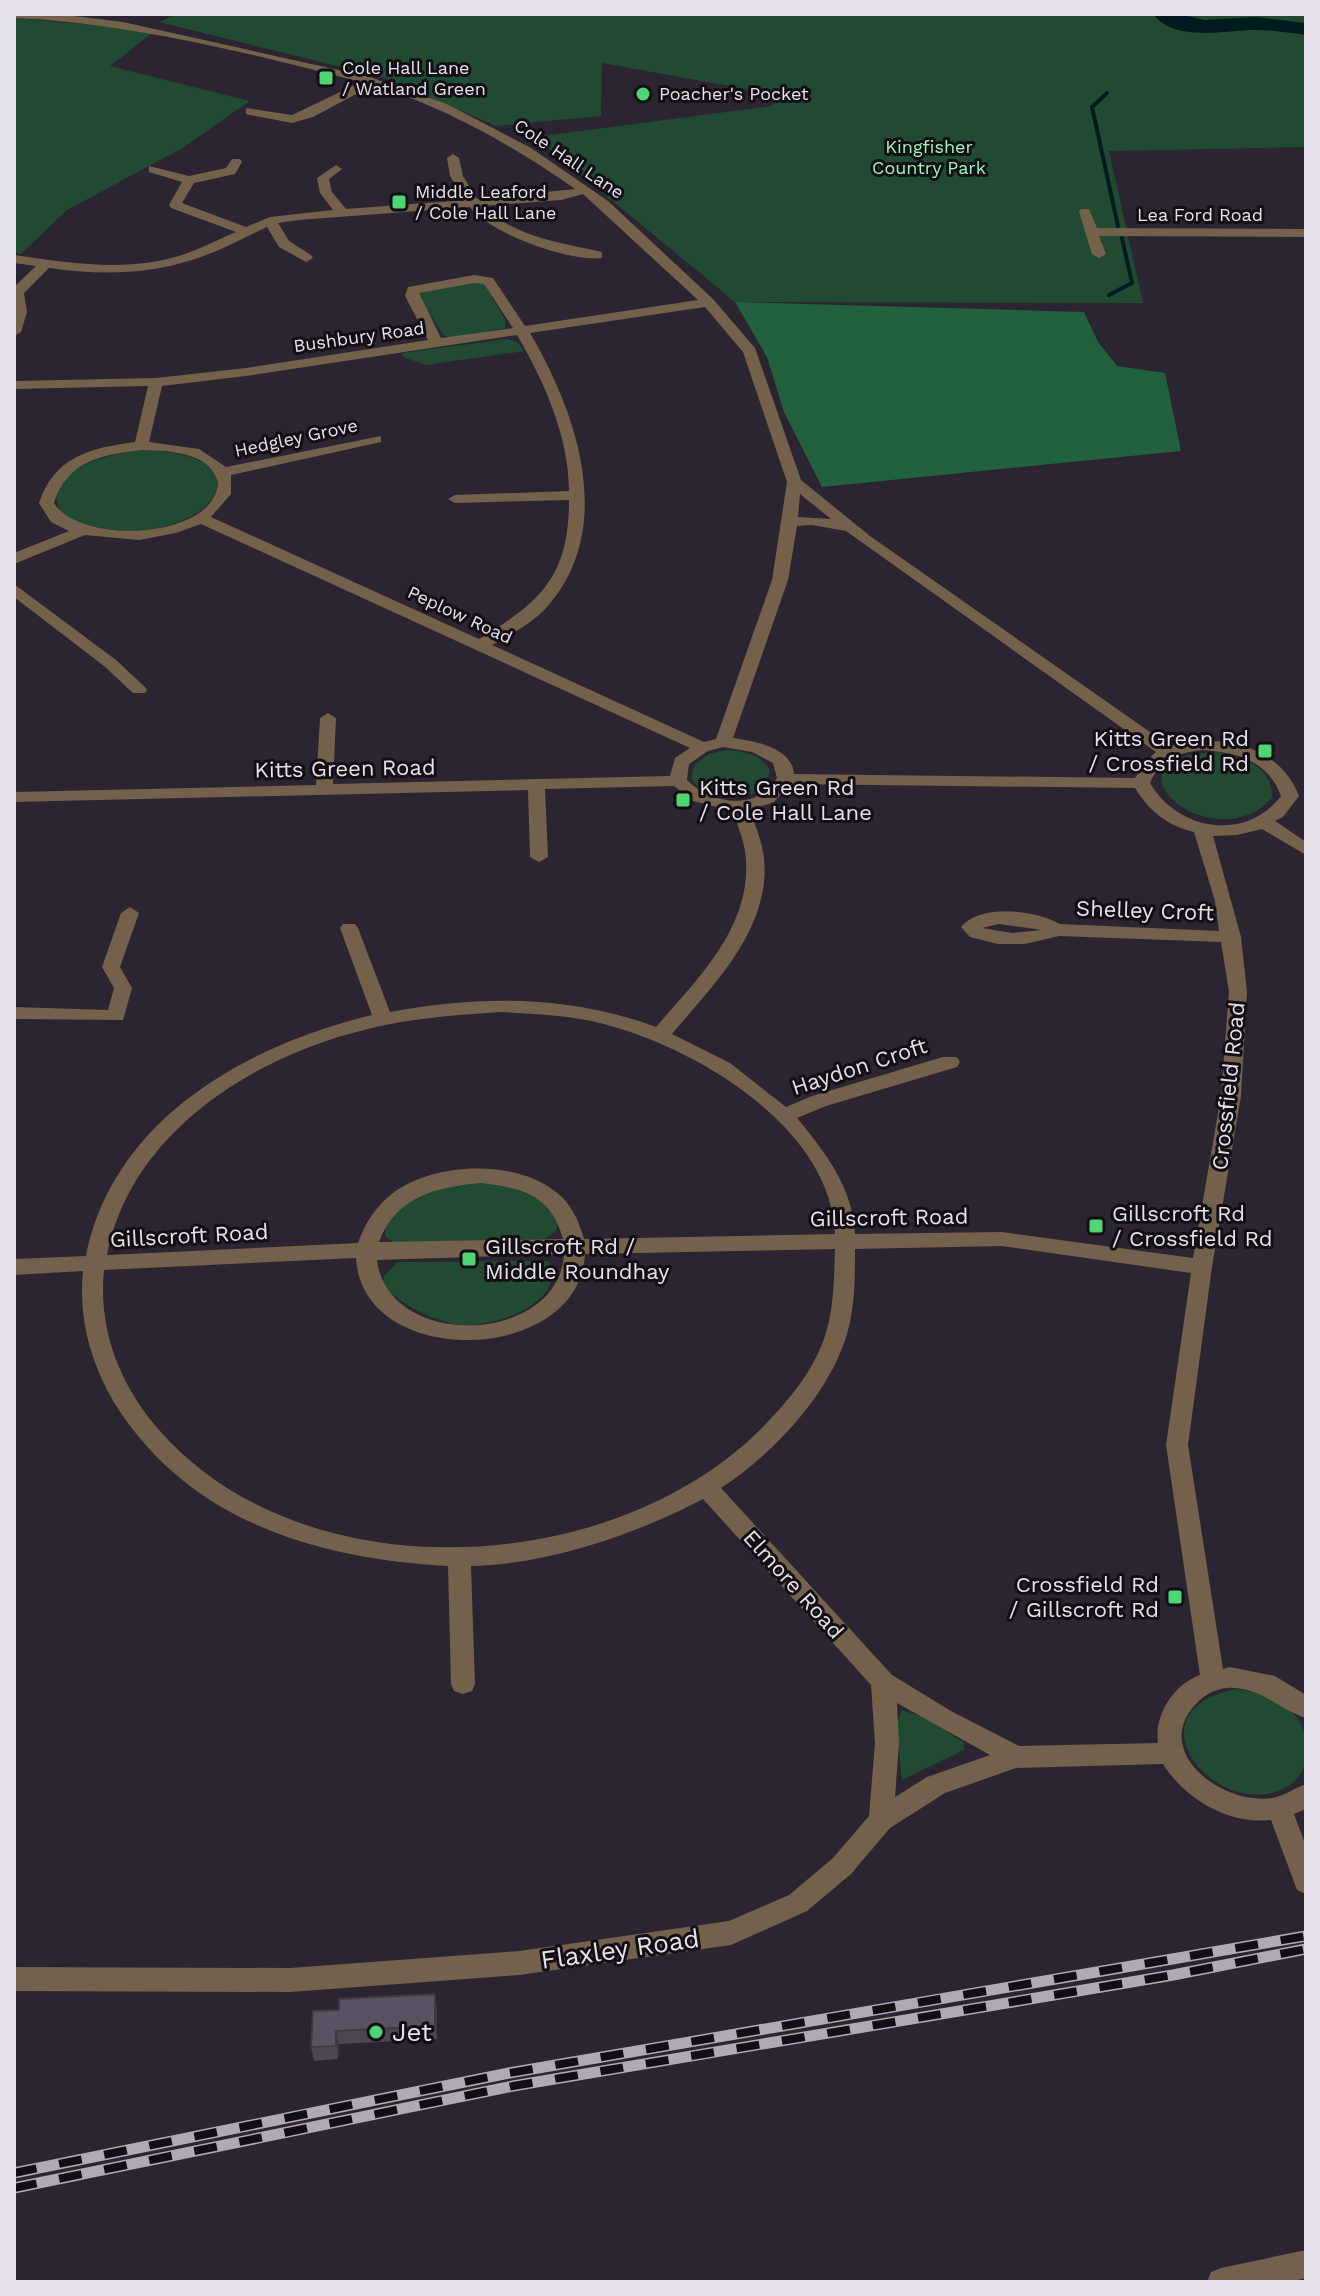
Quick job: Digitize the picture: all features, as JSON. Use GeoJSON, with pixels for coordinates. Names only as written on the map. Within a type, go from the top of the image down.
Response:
{"type":"FeatureCollection","features":[{"type":"Feature","properties":{"kind":"street","name":"Cole Hall Lane"},"geometry":{"type":"LineString","coordinates":[[14,15],[136,26],[370,82],[435,104],[496,134],[585,190],[615,214],[708,302],[750,351],[771,403],[794,482],[780,580],[723,742]]}},
{"type":"Feature","properties":{"kind":"street"},"geometry":{"type":"LineString","coordinates":[[250,111],[292,119],[309,114],[370,82]]}},
{"type":"Feature","properties":{"kind":"street"},"geometry":{"type":"LineString","coordinates":[[453,158],[453,169],[471,201],[489,221],[505,232],[528,241],[580,246],[597,255]]}},
{"type":"Feature","properties":{"kind":"street"},"geometry":{"type":"LineString","coordinates":[[153,169],[189,180],[231,171],[236,162]]}},
{"type":"Feature","properties":{"kind":"street"},"geometry":{"type":"LineString","coordinates":[[336,169],[323,178],[326,193],[341,211]]}},
{"type":"Feature","properties":{"kind":"street"},"geometry":{"type":"LineString","coordinates":[[189,180],[175,205],[246,231]]}},
{"type":"Feature","properties":{"kind":"street"},"geometry":{"type":"LineString","coordinates":[[14,259],[92,270],[150,266],[189,257],[270,221],[341,211],[561,196],[585,190]]}},
{"type":"Feature","properties":{"kind":"street"},"geometry":{"type":"LineString","coordinates":[[1085,212],[1099,254]]}},
{"type":"Feature","properties":{"kind":"street"},"geometry":{"type":"LineString","coordinates":[[270,221],[284,244],[306,258]]}},
{"type":"Feature","properties":{"kind":"street","name":"Lea Ford Road"},"geometry":{"type":"LineString","coordinates":[[1094,232],[1306,233]]}},
{"type":"Feature","properties":{"kind":"street"},"geometry":{"type":"LineString","coordinates":[[14,332],[20,312],[17,292],[45,264]]}},
{"type":"Feature","properties":{"kind":"street"},"geometry":{"type":"LineString","coordinates":[[437,344],[412,296],[413,290],[484,280],[521,330],[565,420],[579,495],[564,572],[543,603],[479,646]]}},
{"type":"Feature","properties":{"kind":"street","name":"Bushbury Road"},"geometry":{"type":"LineString","coordinates":[[14,385],[156,382],[437,344],[708,302]]}},
{"type":"Feature","properties":{"kind":"street"},"geometry":{"type":"LineString","coordinates":[[141,446],[156,382]]}},
{"type":"Feature","properties":{"kind":"street","name":"Hedgley Grove"},"geometry":{"type":"LineString","coordinates":[[223,472],[376,439]]}},
{"type":"Feature","properties":{"kind":"street"},"geometry":{"type":"LineString","coordinates":[[141,446],[191,452],[214,462],[223,472],[227,484],[224,496],[201,518],[181,528],[143,536],[104,536],[82,531],[63,522],[52,511],[47,499],[50,486],[60,474],[96,454],[141,446]]}},
{"type":"Feature","properties":{"kind":"street"},"geometry":{"type":"LineString","coordinates":[[794,482],[853,529],[1167,752]]}},
{"type":"Feature","properties":{"kind":"street"},"geometry":{"type":"LineString","coordinates":[[455,499],[579,495]]}},
{"type":"Feature","properties":{"kind":"street","name":"Peplow Road"},"geometry":{"type":"LineString","coordinates":[[201,518],[702,747]]}},
{"type":"Feature","properties":{"kind":"street"},"geometry":{"type":"LineString","coordinates":[[790,522],[821,521],[853,529]]}},
{"type":"Feature","properties":{"kind":"street"},"geometry":{"type":"LineString","coordinates":[[14,559],[82,531]]}},
{"type":"Feature","properties":{"kind":"street"},"geometry":{"type":"LineString","coordinates":[[14,589],[110,663],[139,690]]}},
{"type":"Feature","properties":{"kind":"street"},"geometry":{"type":"LineString","coordinates":[[324,791],[328,718]]}},
{"type":"Feature","properties":{"kind":"street"},"geometry":{"type":"LineString","coordinates":[[723,742],[757,746],[773,754],[784,768],[785,779],[772,795],[740,805],[702,800],[688,792],[678,781],[681,762],[702,747],[723,742]]}},
{"type":"Feature","properties":{"kind":"street"},"geometry":{"type":"LineString","coordinates":[[1204,745],[1237,749],[1273,767],[1287,786],[1290,796],[1283,810],[1266,823],[1237,830],[1202,828],[1176,820],[1157,808],[1141,783],[1153,762],[1167,752],[1204,745]]}},
{"type":"Feature","properties":{"kind":"street"},"geometry":{"type":"LineString","coordinates":[[785,779],[1141,783]]}},
{"type":"Feature","properties":{"kind":"street","name":"Kitts Green Road"},"geometry":{"type":"LineString","coordinates":[[14,797],[678,781]]}},
{"type":"Feature","properties":{"kind":"street"},"geometry":{"type":"LineString","coordinates":[[536,785],[539,857]]}},
{"type":"Feature","properties":{"kind":"street"},"geometry":{"type":"LineString","coordinates":[[1287,786],[1306,786]]}},
{"type":"Feature","properties":{"kind":"street"},"geometry":{"type":"LineString","coordinates":[[661,1034],[738,941],[751,902],[755,859],[740,805]]}},
{"type":"Feature","properties":{"kind":"street"},"geometry":{"type":"LineString","coordinates":[[1266,823],[1306,850]]}},
{"type":"Feature","properties":{"kind":"street","name":"Crossfield Road"},"geometry":{"type":"LineString","coordinates":[[1202,828],[1232,937],[1238,1002],[1231,1096],[1202,1267],[1177,1445],[1213,1679]]}},
{"type":"Feature","properties":{"kind":"street"},"geometry":{"type":"LineString","coordinates":[[14,1013],[116,1016],[123,988],[111,967],[130,913]]}},
{"type":"Feature","properties":{"kind":"street"},"geometry":{"type":"LineString","coordinates":[[349,928],[383,1019]]}},
{"type":"Feature","properties":{"kind":"street","name":"Shelley Croft"},"geometry":{"type":"LineString","coordinates":[[1056,930],[1232,937]]}},
{"type":"Feature","properties":{"kind":"street"},"geometry":{"type":"LineString","coordinates":[[448,1008],[562,1009],[661,1034],[747,1082],[784,1116],[814,1152],[840,1197],[845,1241],[840,1316],[835,1339],[819,1375],[779,1422],[740,1460],[706,1487],[649,1514],[547,1547],[459,1557],[338,1543],[288,1530],[205,1487],[172,1459],[140,1422],[103,1356],[93,1319],[94,1264],[106,1221],[128,1172],[161,1133],[201,1097],[276,1052],[328,1031],[448,1008]]}},
{"type":"Feature","properties":{"kind":"street","name":"Haydon Croft"},"geometry":{"type":"LineString","coordinates":[[784,1116],[819,1101],[950,1062]]}},
{"type":"Feature","properties":{"kind":"street"},"geometry":{"type":"LineString","coordinates":[[481,1176],[521,1183],[553,1198],[569,1219],[575,1247],[572,1278],[559,1300],[512,1326],[475,1334],[456,1334],[417,1324],[387,1303],[374,1289],[367,1250],[374,1226],[390,1206],[415,1189],[442,1180],[481,1176]]}},
{"type":"Feature","properties":{"kind":"street","name":"Gillscroft Road"},"geometry":{"type":"LineString","coordinates":[[14,1267],[367,1250],[1002,1239],[1202,1267]]}},
{"type":"Feature","properties":{"kind":"street","name":"Elmore Road"},"geometry":{"type":"LineString","coordinates":[[706,1487],[883,1682],[1016,1757]]}},
{"type":"Feature","properties":{"kind":"street"},"geometry":{"type":"LineString","coordinates":[[459,1557],[463,1684]]}},
{"type":"Feature","properties":{"kind":"street"},"geometry":{"type":"LineString","coordinates":[[1306,1708],[1293,1696],[1268,1683],[1240,1677],[1213,1679],[1190,1689],[1174,1707],[1167,1728],[1170,1753],[1186,1779],[1213,1800],[1247,1810],[1280,1809],[1306,1795]]}},
{"type":"Feature","properties":{"kind":"street"},"geometry":{"type":"LineString","coordinates":[[881,1820],[887,1743],[883,1682]]}},
{"type":"Feature","properties":{"kind":"street","name":"Flaxley Road"},"geometry":{"type":"LineString","coordinates":[[14,1979],[290,1980],[519,1963],[731,1933],[798,1903],[842,1866],[881,1820],[936,1785],[1016,1757],[1170,1753]]}},
{"type":"Feature","properties":{"kind":"street"},"geometry":{"type":"LineString","coordinates":[[1280,1809],[1306,1882]]}},
{"type":"Feature","properties":{"kind":"street"},"geometry":{"type":"LineString","coordinates":[[1221,2282],[1306,2264]]}},
{"type":"Feature","properties":{"kind":"green space","name":"Kingfisher Country Park"},"geometry":{"type":"Polygon","coordinates":[[[177,14],[1306,14],[1306,147],[1109,151],[1143,303],[735,302],[535,137],[771,106],[785,96],[602,63],[601,116],[496,126],[385,78],[159,22],[177,14]]]}},
{"type":"Feature","properties":{"kind":"green space"},"geometry":{"type":"Polygon","coordinates":[[[14,18],[126,28],[151,34],[110,66],[250,101],[181,149],[67,210],[21,254],[14,253],[14,18]]]}},
{"type":"Feature","properties":{"kind":"green space"},"geometry":{"type":"Polygon","coordinates":[[[471,283],[484,284],[505,319],[505,328],[452,338],[443,335],[418,295],[422,291],[471,283]]]}},
{"type":"Feature","properties":{"kind":"green space"},"geometry":{"type":"Polygon","coordinates":[[[735,302],[1084,312],[1098,342],[1117,366],[1165,373],[1181,451],[822,487],[784,412],[767,357],[735,302]]]}},
{"type":"Feature","properties":{"kind":"green space"},"geometry":{"type":"Polygon","coordinates":[[[507,339],[517,342],[525,351],[426,365],[403,357],[402,353],[507,339]]]}},
{"type":"Feature","properties":{"kind":"green space"},"geometry":{"type":"Polygon","coordinates":[[[137,450],[182,455],[208,466],[217,481],[213,498],[196,513],[170,525],[136,531],[84,524],[72,520],[59,508],[57,490],[73,471],[99,459],[137,450]]]}},
{"type":"Feature","properties":{"kind":"green space"},"geometry":{"type":"Polygon","coordinates":[[[725,750],[745,752],[766,764],[770,770],[766,786],[748,795],[727,798],[699,787],[691,779],[694,765],[709,754],[725,750]]]}},
{"type":"Feature","properties":{"kind":"green space"},"geometry":{"type":"Polygon","coordinates":[[[1218,752],[1247,761],[1262,771],[1268,778],[1272,798],[1247,815],[1220,819],[1194,814],[1174,801],[1163,786],[1164,770],[1181,758],[1218,752]]]}},
{"type":"Feature","properties":{"kind":"green space"},"geometry":{"type":"Polygon","coordinates":[[[478,1180],[511,1184],[541,1196],[559,1219],[556,1231],[545,1239],[397,1244],[385,1237],[388,1223],[406,1203],[435,1190],[478,1180]]]}},
{"type":"Feature","properties":{"kind":"green space"},"geometry":{"type":"Polygon","coordinates":[[[549,1261],[552,1276],[547,1290],[536,1302],[521,1311],[486,1323],[454,1324],[434,1318],[383,1287],[384,1276],[398,1262],[549,1261]]]}},
{"type":"Feature","properties":{"kind":"green space"},"geometry":{"type":"Polygon","coordinates":[[[1237,1689],[1276,1700],[1288,1708],[1302,1727],[1306,1739],[1305,1762],[1301,1773],[1283,1789],[1257,1795],[1231,1790],[1209,1777],[1192,1759],[1184,1738],[1187,1718],[1204,1701],[1237,1689]]]}},
{"type":"Feature","properties":{"kind":"green space"},"geometry":{"type":"Polygon","coordinates":[[[902,1710],[927,1718],[964,1743],[964,1750],[902,1780],[896,1725],[902,1710]]]}},
{"type":"Feature","properties":{"kind":"building"},"geometry":{"type":"Polygon","coordinates":[[[435,1994],[435,2026],[336,2031],[336,2046],[311,2047],[313,2011],[339,2010],[339,1999],[435,1994]]]}},
{"type":"Feature","properties":{"kind":"waterway"},"geometry":{"type":"LineString","coordinates":[[1164,14],[1195,26],[1256,24],[1306,29]]}},
{"type":"Feature","properties":{"kind":"waterway"},"geometry":{"type":"LineString","coordinates":[[1107,93],[1092,107],[1118,226]]}},
{"type":"Feature","properties":{"kind":"waterway"},"geometry":{"type":"LineString","coordinates":[[1109,295],[1132,283],[1122,238]]}},
{"type":"Feature","properties":{"kind":"railway"},"geometry":{"type":"LineString","coordinates":[[14,2173],[509,2073],[1306,1936]]}},
{"type":"Feature","properties":{"kind":"railway"},"geometry":{"type":"LineString","coordinates":[[14,2188],[513,2086],[1173,1975],[1306,1949]]}},
{"type":"Feature","properties":{"kind":"place","name":"Cole Hall Lane / Watland Green"},"geometry":{"type":"Point","coordinates":[326,78]}},
{"type":"Feature","properties":{"kind":"place","name":"Poacher's Pocket"},"geometry":{"type":"Point","coordinates":[643,94]}},
{"type":"Feature","properties":{"kind":"place","name":"Middle Leaford / Cole Hall Lane"},"geometry":{"type":"Point","coordinates":[399,202]}},
{"type":"Feature","properties":{"kind":"place","name":"Kitts Green Rd / Crossfield Rd"},"geometry":{"type":"Point","coordinates":[1265,751]}},
{"type":"Feature","properties":{"kind":"place","name":"Kitts Green Rd / Cole Hall Lane"},"geometry":{"type":"Point","coordinates":[683,800]}},
{"type":"Feature","properties":{"kind":"place","name":"Gillscroft Rd / Crossfield Rd"},"geometry":{"type":"Point","coordinates":[1096,1226]}},
{"type":"Feature","properties":{"kind":"place","name":"Gillscroft Rd / Middle Roundhay"},"geometry":{"type":"Point","coordinates":[469,1259]}},
{"type":"Feature","properties":{"kind":"place","name":"Crossfield Rd / Gillscroft Rd"},"geometry":{"type":"Point","coordinates":[1175,1597]}},
{"type":"Feature","properties":{"kind":"place","name":"Jet"},"geometry":{"type":"Point","coordinates":[376,2032]}}]}
